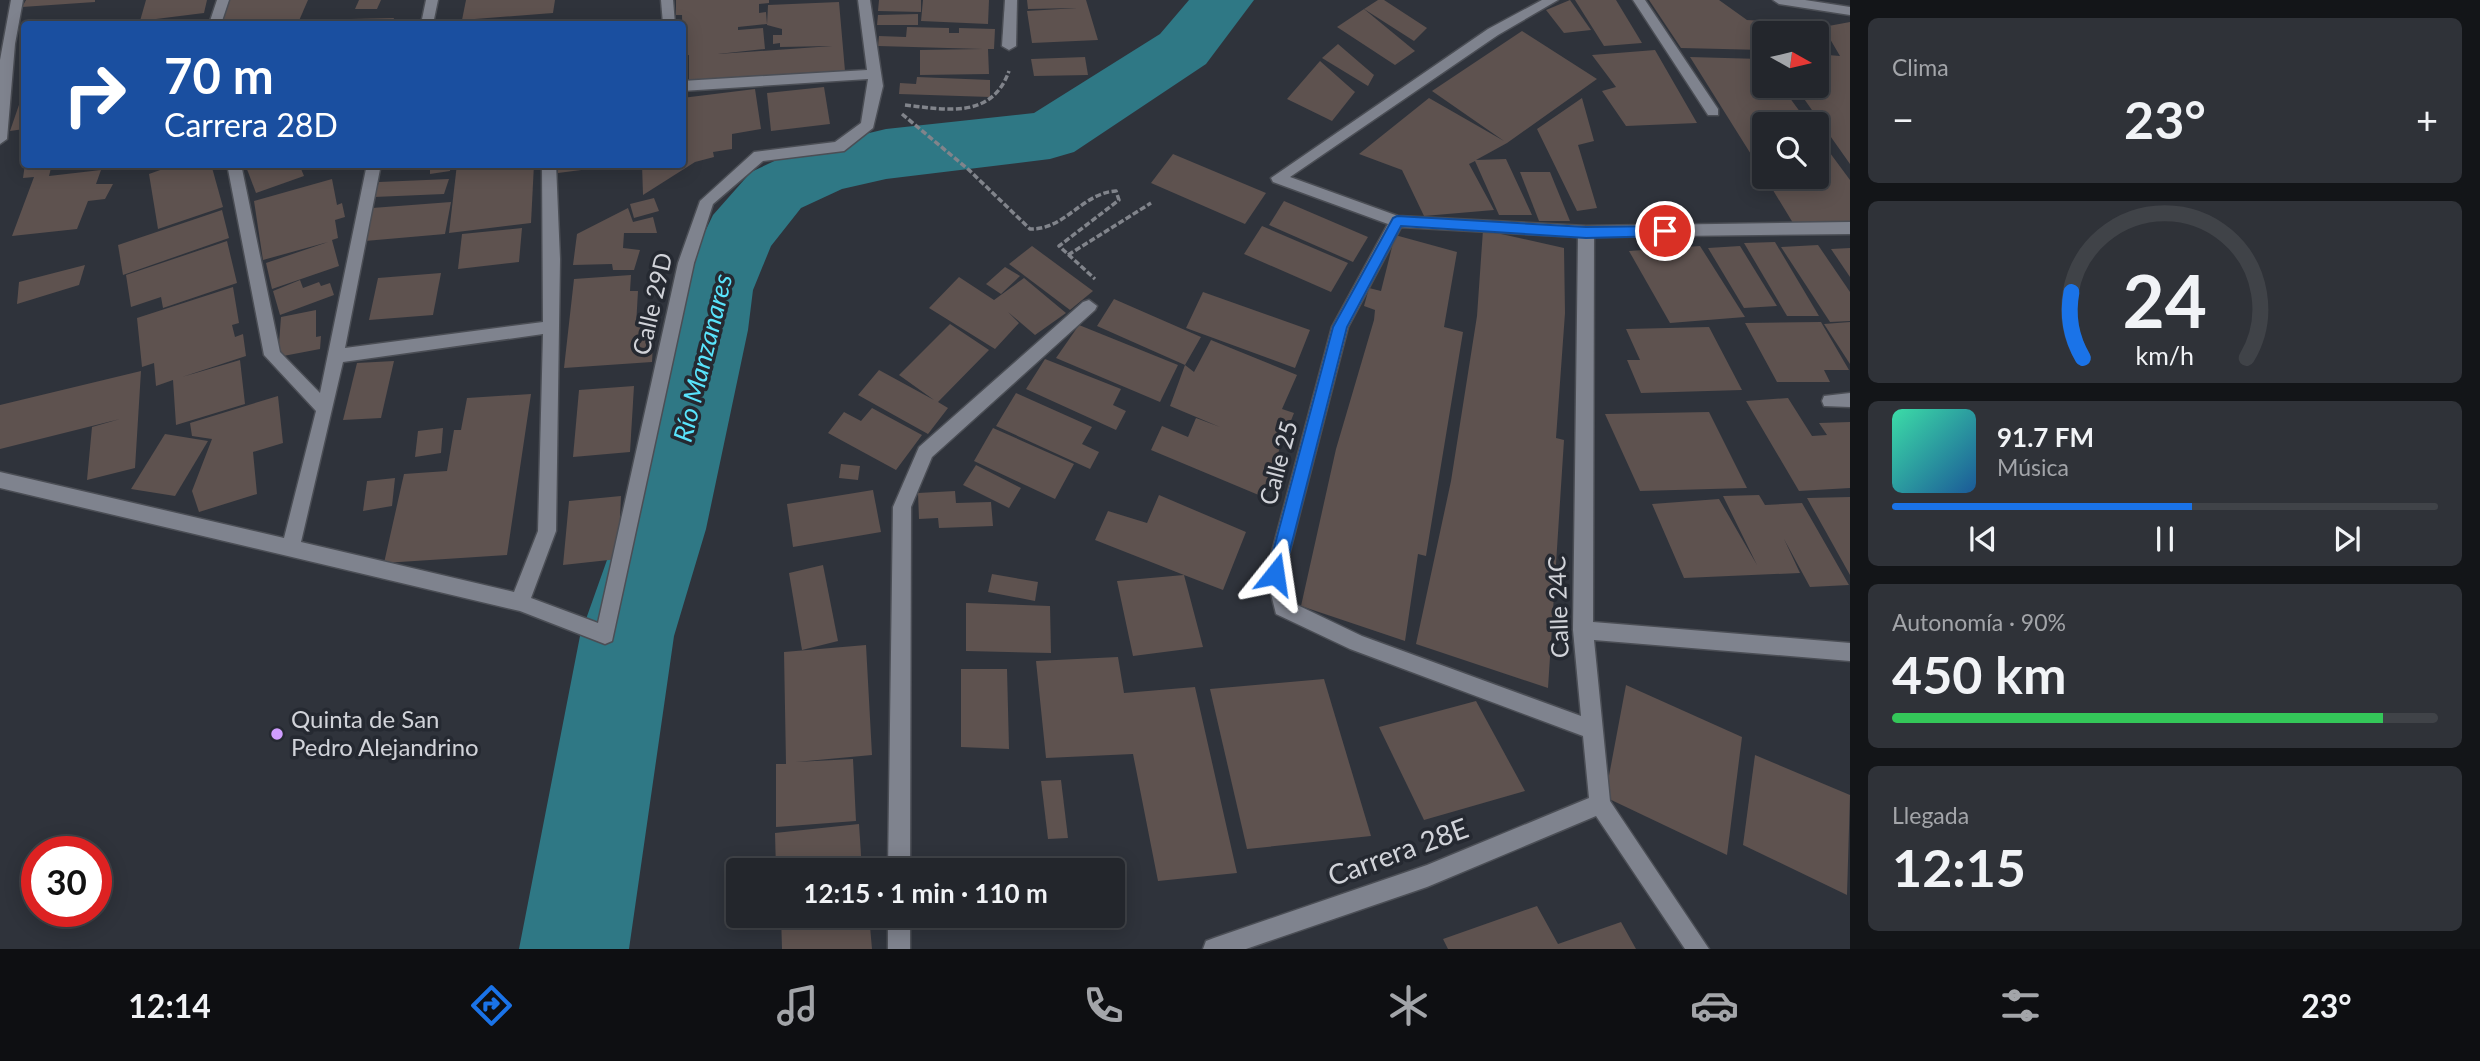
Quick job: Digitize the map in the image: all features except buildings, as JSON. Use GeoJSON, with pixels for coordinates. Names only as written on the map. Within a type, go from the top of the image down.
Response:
{"type":"FeatureCollection","features":[{"type":"Feature","properties":{"kind":"street"},"geometry":{"type":"LineString","coordinates":[[0,139],[4,44],[17,0]]}},
{"type":"Feature","properties":{"kind":"street"},"geometry":{"type":"LineString","coordinates":[[216,21],[223,0]]}},
{"type":"Feature","properties":{"kind":"street"},"geometry":{"type":"LineString","coordinates":[[428,21],[432,0]]}},
{"type":"Feature","properties":{"kind":"street"},"geometry":{"type":"LineString","coordinates":[[667,0],[669,21]]}},
{"type":"Feature","properties":{"kind":"street","name":"Calle 29D"},"geometry":{"type":"LineString","coordinates":[[520,602],[606,635],[686,263],[707,201],[759,156],[839,147],[868,125],[876,86],[872,74],[864,0]]}},
{"type":"Feature","properties":{"kind":"street"},"geometry":{"type":"LineString","coordinates":[[1009,46],[1011,0]]}},
{"type":"Feature","properties":{"kind":"street"},"geometry":{"type":"LineString","coordinates":[[1552,0],[1493,32],[1278,178],[1397,221],[1586,232],[1850,228]]}},
{"type":"Feature","properties":{"kind":"street"},"geometry":{"type":"LineString","coordinates":[[1639,0],[1713,111]]}},
{"type":"Feature","properties":{"kind":"street"},"geometry":{"type":"LineString","coordinates":[[1779,0],[1850,11]]}},
{"type":"Feature","properties":{"kind":"street"},"geometry":{"type":"LineString","coordinates":[[686,86],[872,74]]}},
{"type":"Feature","properties":{"kind":"street"},"geometry":{"type":"LineString","coordinates":[[235,168],[272,355],[325,409]]}},
{"type":"Feature","properties":{"kind":"street"},"geometry":{"type":"LineString","coordinates":[[290,550],[325,409],[373,168]]}},
{"type":"Feature","properties":{"kind":"street"},"geometry":{"type":"LineString","coordinates":[[0,480],[520,602],[547,531],[551,327],[549,168]]}},
{"type":"Feature","properties":{"kind":"street","name":"Calle 25"},"geometry":{"type":"LineString","coordinates":[[1397,221],[1340,327],[1275,574],[1283,608],[1357,643],[1593,730]]}},
{"type":"Feature","properties":{"kind":"street","name":"Calle 24C"},"geometry":{"type":"LineString","coordinates":[[1586,232],[1584,630],[1600,804],[1698,949]]}},
{"type":"Feature","properties":{"kind":"street"},"geometry":{"type":"LineString","coordinates":[[899,858],[902,507],[925,452],[1089,306]]}},
{"type":"Feature","properties":{"kind":"street"},"geometry":{"type":"LineString","coordinates":[[335,356],[551,327]]}},
{"type":"Feature","properties":{"kind":"street"},"geometry":{"type":"LineString","coordinates":[[1830,401],[1850,400]]}},
{"type":"Feature","properties":{"kind":"street"},"geometry":{"type":"LineString","coordinates":[[1584,630],[1850,652]]}},
{"type":"Feature","properties":{"kind":"street","name":"Carrera 28E"},"geometry":{"type":"LineString","coordinates":[[1214,949],[1427,876],[1600,804]]}},
{"type":"Feature","properties":{"kind":"street"},"geometry":{"type":"LineString","coordinates":[[899,928],[899,949]]}},
{"type":"Feature","properties":{"kind":"path"},"geometry":{"type":"LineString","coordinates":[[901,105],[937,108],[984,105],[999,96],[1006,85],[1009,46]]}},
{"type":"Feature","properties":{"kind":"path"},"geometry":{"type":"LineString","coordinates":[[923,131],[969,170],[1030,229],[1037,231],[1060,221],[1106,191],[1116,191],[1119,200],[1063,243]]}},
{"type":"Feature","properties":{"kind":"path"},"geometry":{"type":"LineString","coordinates":[[1068,255],[1151,203]]}},
{"type":"Feature","properties":{"kind":"waterway","name":"Río Manzanares"},"geometry":{"type":"LineString","coordinates":[[574,949],[627,636],[662,529],[709,330],[715,290],[739,234],[776,190],[823,168],[886,154],[1050,135],[1183,49],[1223,0]]}},
{"type":"Feature","properties":{"kind":"place","name":"Quinta de San Pedro Alejandrino"},"geometry":{"type":"Point","coordinates":[277,734]}},
{"type":"Feature","properties":{"kind":"route"},"geometry":{"type":"LineString","coordinates":[[1275,574],[1340,327],[1397,221],[1586,232],[1665,231]]}}]}
